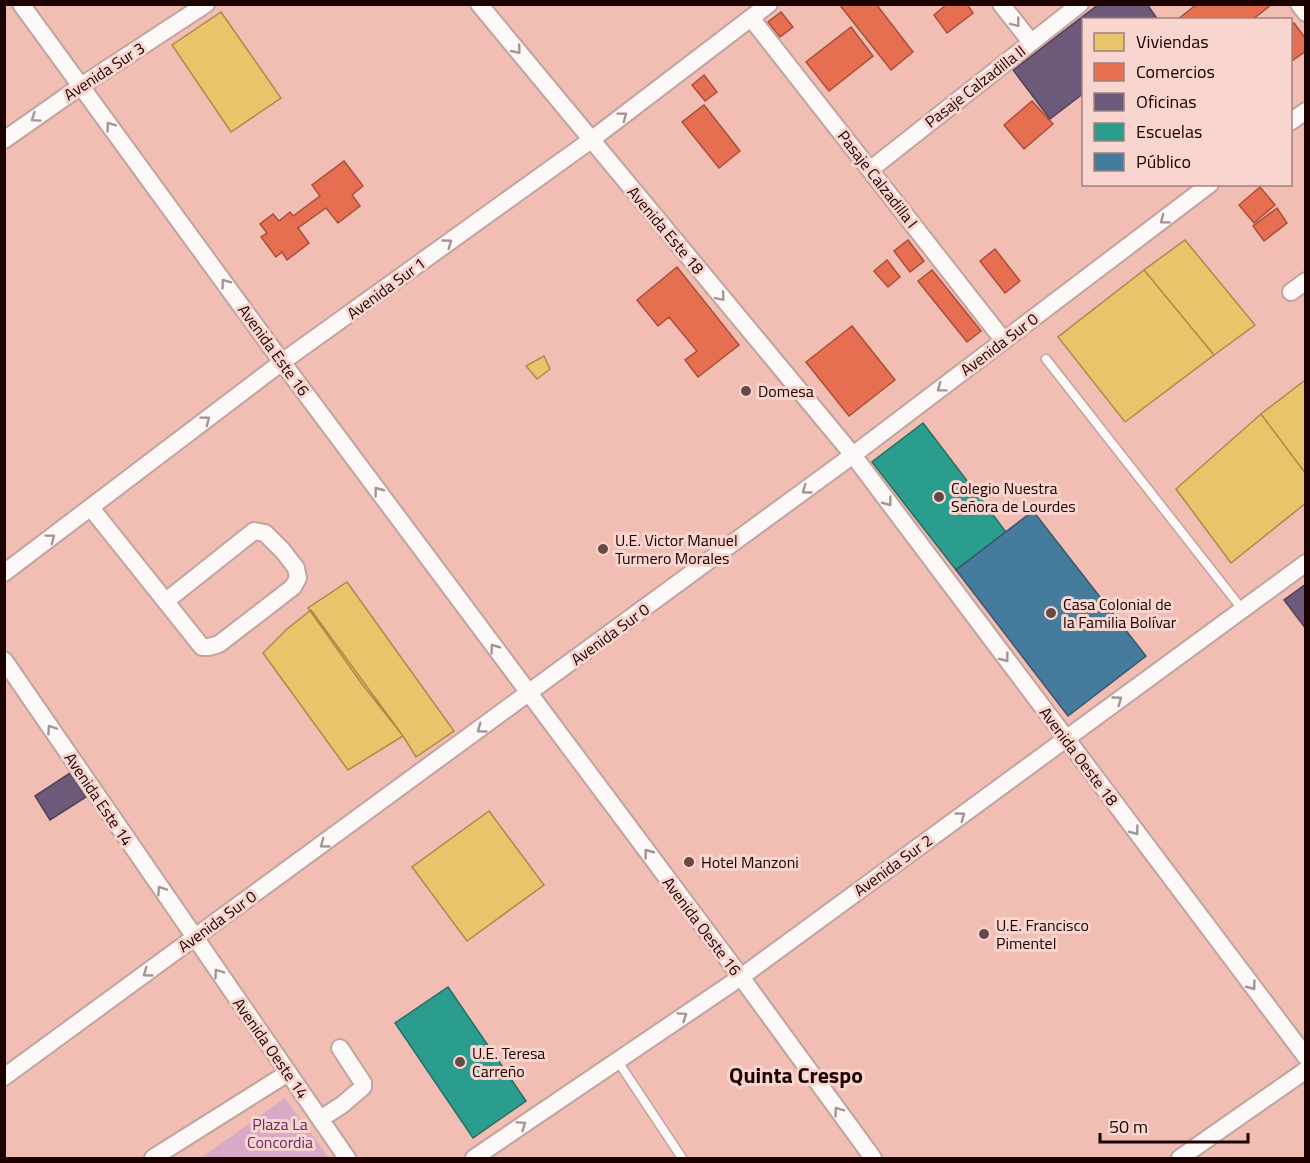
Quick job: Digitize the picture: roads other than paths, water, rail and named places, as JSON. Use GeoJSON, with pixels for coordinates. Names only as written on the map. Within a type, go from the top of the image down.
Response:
{"type":"FeatureCollection","features":[{"type":"Feature","properties":{"kind":"street","name":"Avenida Este 16"},"geometry":{"type":"LineString","coordinates":[[21,4],[282,362],[529,694]]}},
{"type":"Feature","properties":{"kind":"street","name":"Avenida Sur 3"},"geometry":{"type":"LineString","coordinates":[[4,140],[206,4]]}},
{"type":"Feature","properties":{"kind":"street","name":"Avenida Este 18"},"geometry":{"type":"LineString","coordinates":[[479,4],[853,455]]}},
{"type":"Feature","properties":{"kind":"street","name":"Avenida Sur 1"},"geometry":{"type":"LineString","coordinates":[[4,573],[282,362],[591,140],[769,4]]}},
{"type":"Feature","properties":{"kind":"street"},"geometry":{"type":"LineString","coordinates":[[1001,4],[1031,42]]}},
{"type":"Feature","properties":{"kind":"street","name":"Pasaje Calzadilla II"},"geometry":{"type":"LineString","coordinates":[[871,169],[1080,4]]}},
{"type":"Feature","properties":{"kind":"street"},"geometry":{"type":"LineString","coordinates":[[1299,4],[1305,13]]}},
{"type":"Feature","properties":{"kind":"street","name":"Pasaje Calzadilla I"},"geometry":{"type":"LineString","coordinates":[[751,18],[1004,340]]}},
{"type":"Feature","properties":{"kind":"street"},"geometry":{"type":"LineString","coordinates":[[1292,121],[1305,111]]}},
{"type":"Feature","properties":{"kind":"street","name":"Avenida Sur 0"},"geometry":{"type":"LineString","coordinates":[[4,1077],[853,455],[1207,186]]}},
{"type":"Feature","properties":{"kind":"street"},"geometry":{"type":"LineString","coordinates":[[1291,292],[1305,281]]}},
{"type":"Feature","properties":{"kind":"street","name":"Avenida Oeste 18"},"geometry":{"type":"LineString","coordinates":[[853,455],[1305,1057]]}},
{"type":"Feature","properties":{"kind":"street"},"geometry":{"type":"LineString","coordinates":[[91,507],[166,602],[202,647],[219,644],[292,587],[298,578],[296,568],[264,532],[255,531],[166,602]]}},
{"type":"Feature","properties":{"kind":"street","name":"Avenida Sur 2"},"geometry":{"type":"LineString","coordinates":[[474,1158],[741,977],[1305,563]]}},
{"type":"Feature","properties":{"kind":"street","name":"Avenida Este 14"},"geometry":{"type":"LineString","coordinates":[[4,660],[194,938]]}},
{"type":"Feature","properties":{"kind":"street","name":"Avenida Oeste 16"},"geometry":{"type":"LineString","coordinates":[[529,694],[873,1158]]}},
{"type":"Feature","properties":{"kind":"street","name":"Avenida Oeste 14"},"geometry":{"type":"LineString","coordinates":[[194,938],[347,1158]]}},
{"type":"Feature","properties":{"kind":"street"},"geometry":{"type":"LineString","coordinates":[[320,1119],[342,1105],[363,1087],[363,1083],[340,1048]]}},
{"type":"Feature","properties":{"kind":"street"},"geometry":{"type":"LineString","coordinates":[[1180,1158],[1305,1070]]}},
{"type":"Feature","properties":{"kind":"street"},"geometry":{"type":"LineString","coordinates":[[153,1158],[288,1073]]}},
{"type":"Feature","properties":{"kind":"lane"},"geometry":{"type":"LineString","coordinates":[[1046,359],[1242,609]]}},
{"type":"Feature","properties":{"kind":"lane"},"geometry":{"type":"LineString","coordinates":[[617,1060],[682,1158]]}},
{"type":"Feature","properties":{"kind":"place","name":"Domesa"},"geometry":{"type":"Point","coordinates":[746,391]}},
{"type":"Feature","properties":{"kind":"place","name":"Colegio Nuestra Señora de Lourdes"},"geometry":{"type":"Point","coordinates":[939,497]}},
{"type":"Feature","properties":{"kind":"place","name":"U.E. Victor Manuel Turmero Morales"},"geometry":{"type":"Point","coordinates":[603,549]}},
{"type":"Feature","properties":{"kind":"place","name":"Casa Colonial de la Familia Bolívar"},"geometry":{"type":"Point","coordinates":[1051,613]}},
{"type":"Feature","properties":{"kind":"place","name":"Hotel Manzoni"},"geometry":{"type":"Point","coordinates":[689,862]}},
{"type":"Feature","properties":{"kind":"place","name":"U.E. Francisco Pimentel"},"geometry":{"type":"Point","coordinates":[984,934]}},
{"type":"Feature","properties":{"kind":"place","name":"U.E. Teresa Carreño"},"geometry":{"type":"Point","coordinates":[460,1062]}},
{"type":"Feature","properties":{"kind":"district","name":"Quinta Crespo"},"geometry":{"type":"Point","coordinates":[796,1075]}},
{"type":"Feature","properties":{"kind":"park label","name":"Plaza La Concordia"},"geometry":{"type":"Point","coordinates":[280,1133]}}]}
